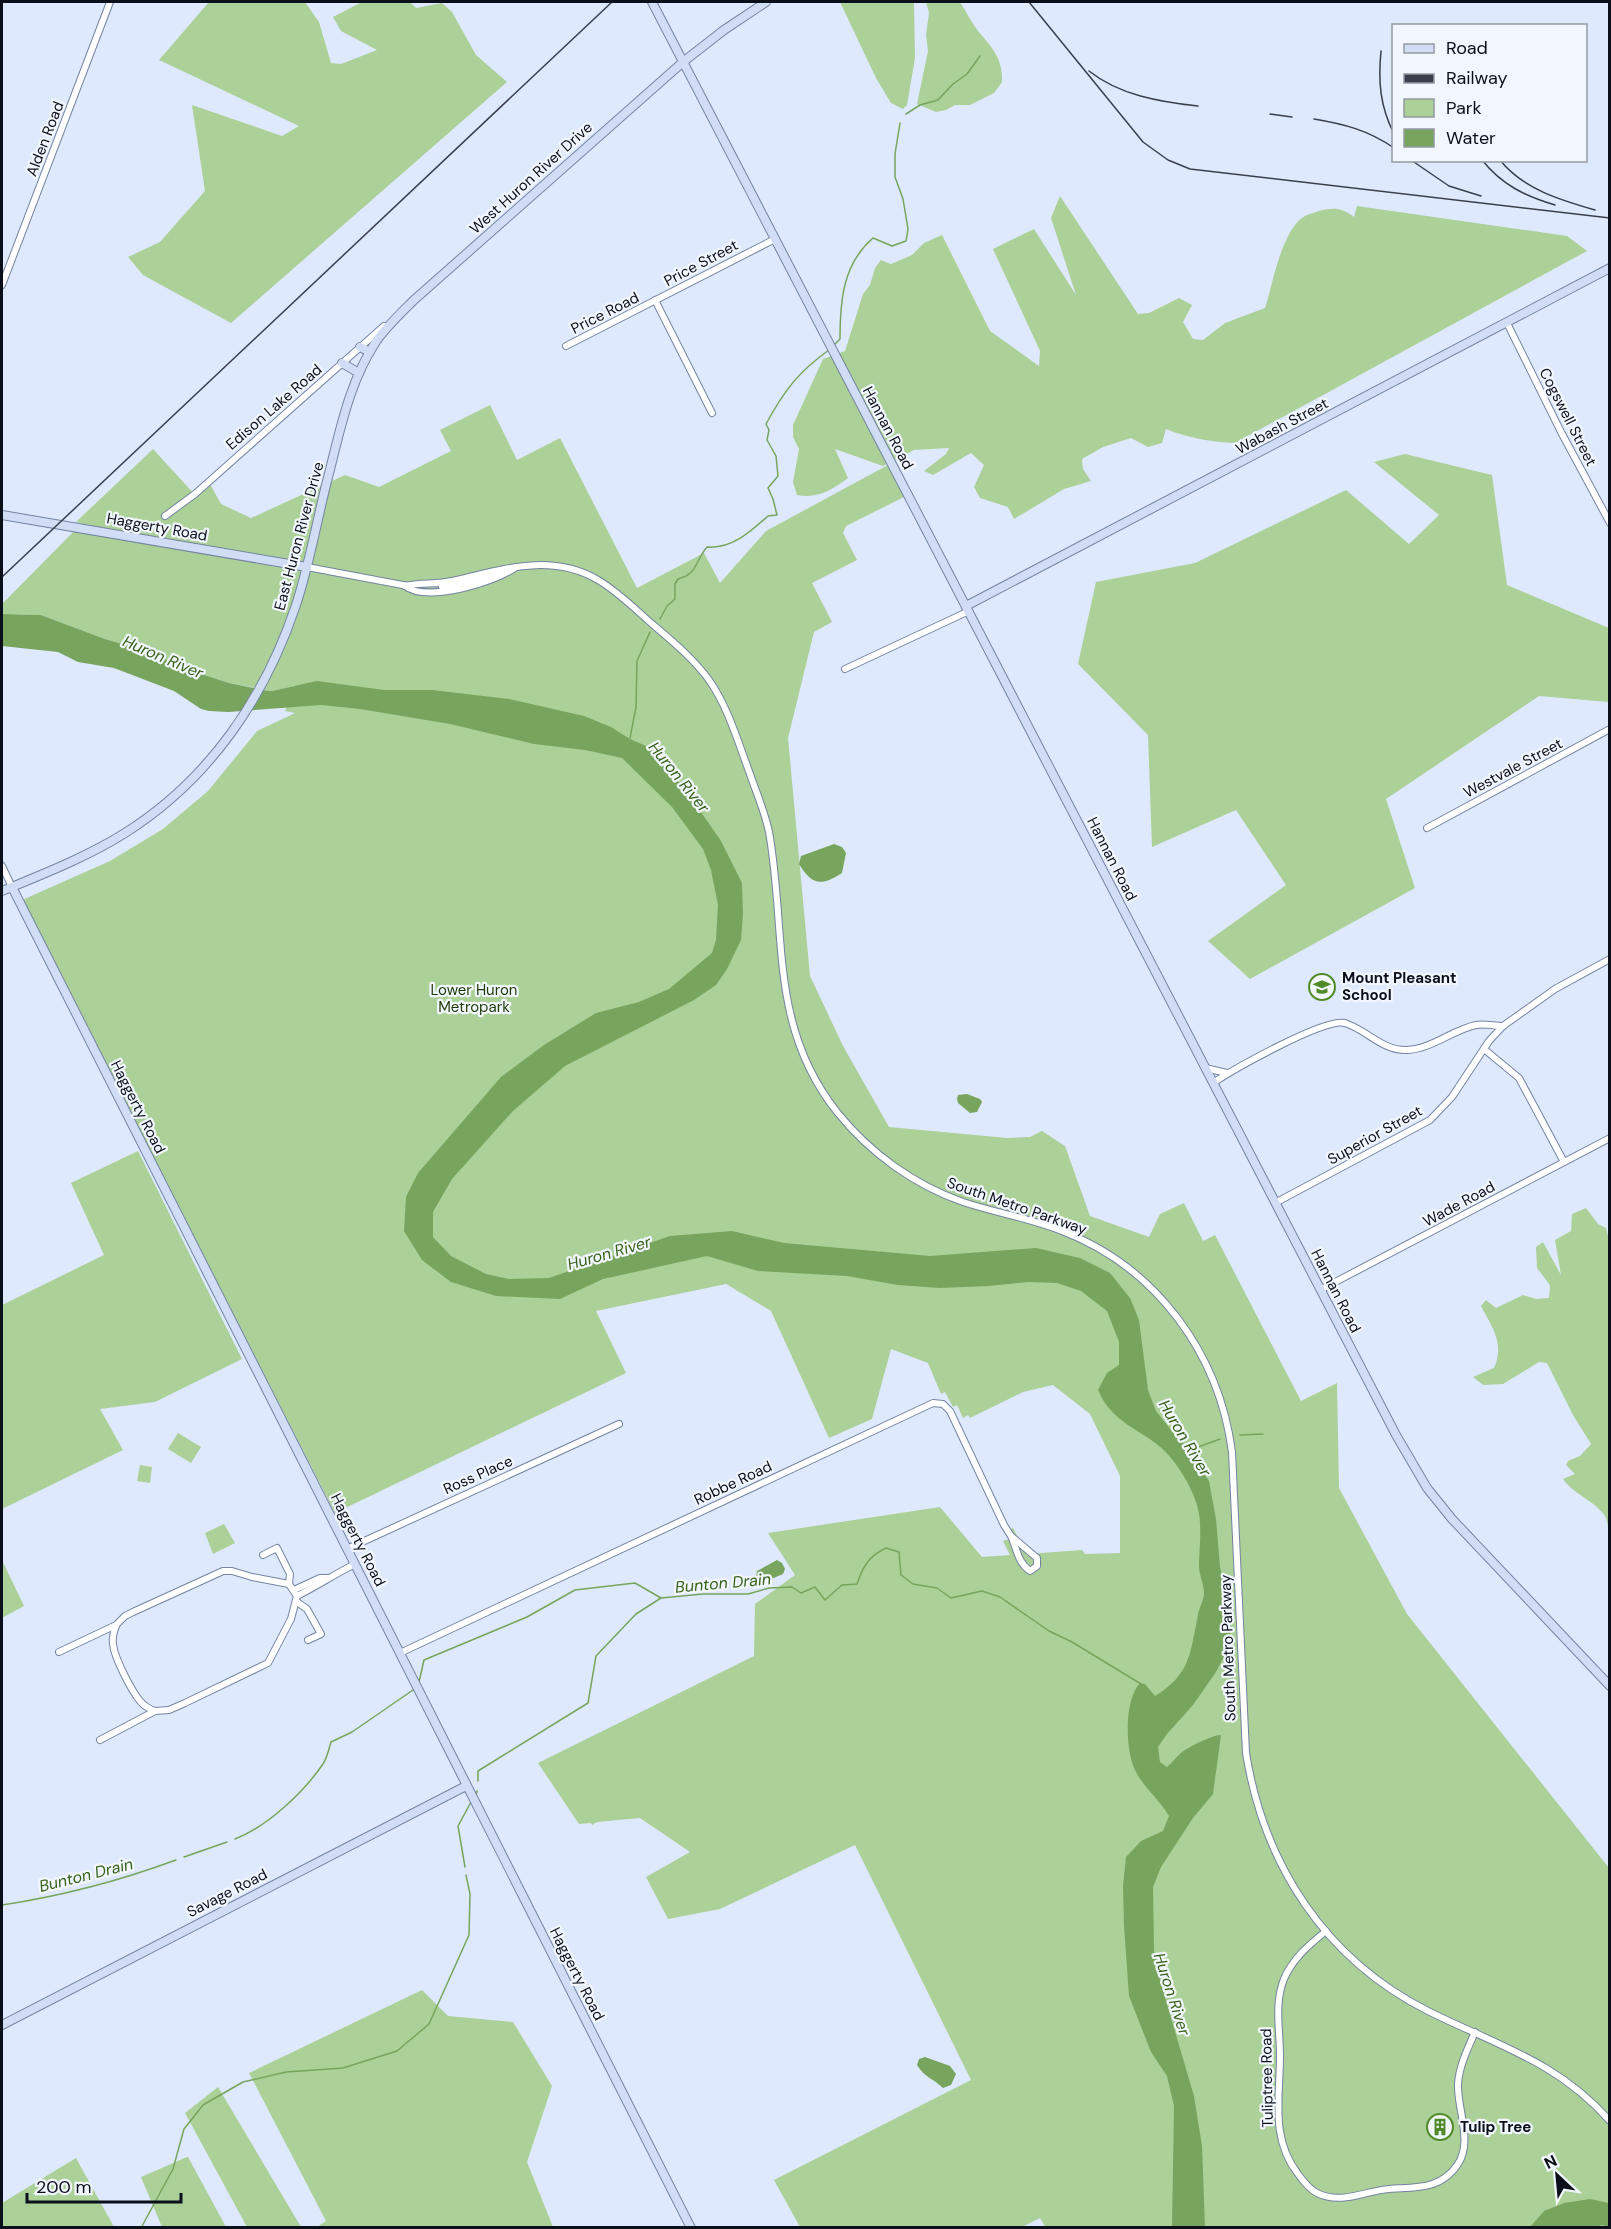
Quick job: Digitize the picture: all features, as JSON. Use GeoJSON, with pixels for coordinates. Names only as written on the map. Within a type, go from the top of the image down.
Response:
{"type":"FeatureCollection","features":[{"type":"Feature","properties":{"kind":"street","name":"Alden Road"},"geometry":{"type":"LineString","coordinates":[[2,285],[110,2]]}},
{"type":"Feature","properties":{"kind":"street","name":"Hannan Road"},"geometry":{"type":"LineString","coordinates":[[652,2],[1380,1406],[1427,1488],[1466,1535],[1610,1686]]}},
{"type":"Feature","properties":{"kind":"street","name":"West Huron River Drive"},"geometry":{"type":"LineString","coordinates":[[398,315],[683,62],[724,30],[766,2]]}},
{"type":"Feature","properties":{"kind":"street","name":"Price Street"},"geometry":{"type":"LineString","coordinates":[[712,413],[655,300],[775,239]]}},
{"type":"Feature","properties":{"kind":"street","name":"Wabash Street"},"geometry":{"type":"LineString","coordinates":[[845,669],[968,609],[1610,268]]}},
{"type":"Feature","properties":{"kind":"street","name":"Price Road"},"geometry":{"type":"LineString","coordinates":[[566,346],[655,300]]}},
{"type":"Feature","properties":{"kind":"street","name":"Edison Lake Road"},"geometry":{"type":"LineString","coordinates":[[165,516],[195,494],[398,315]]}},
{"type":"Feature","properties":{"kind":"street","name":"East Huron River Drive"},"geometry":{"type":"LineString","coordinates":[[2,891],[83,856],[142,822],[168,802],[198,773],[239,724],[268,674],[291,620],[307,567],[342,420],[359,373],[370,352],[398,315]]}},
{"type":"Feature","properties":{"kind":"street","name":"Cogswell Street"},"geometry":{"type":"LineString","coordinates":[[1507,322],[1561,432],[1610,523]]}},
{"type":"Feature","properties":{"kind":"street"},"geometry":{"type":"LineString","coordinates":[[360,347],[370,352]]}},
{"type":"Feature","properties":{"kind":"street"},"geometry":{"type":"LineString","coordinates":[[342,363],[359,373]]}},
{"type":"Feature","properties":{"kind":"street","name":"Haggerty Road"},"geometry":{"type":"LineString","coordinates":[[2,515],[307,567]]}},
{"type":"Feature","properties":{"kind":"street","name":"South Metro Parkway"},"geometry":{"type":"LineString","coordinates":[[307,567],[405,586],[446,582],[531,564],[553,565],[577,570],[599,581],[695,663],[714,687],[731,724],[767,825],[784,987],[792,1024],[802,1053],[831,1103],[849,1126],[889,1163],[931,1188],[963,1202],[1054,1228],[1103,1251],[1131,1270],[1177,1316],[1194,1341],[1216,1386],[1231,1444],[1244,1725],[1252,1786],[1265,1829],[1284,1872],[1310,1912],[1326,1931],[1360,1965],[1390,1988],[1421,2007],[1528,2056],[1556,2073],[1579,2091],[1610,2121]]}},
{"type":"Feature","properties":{"kind":"street","name":"Westvale Street"},"geometry":{"type":"LineString","coordinates":[[1427,828],[1610,729]]}},
{"type":"Feature","properties":{"kind":"street","name":"Haggerty Road"},"geometry":{"type":"LineString","coordinates":[[2,866],[691,2228]]}},
{"type":"Feature","properties":{"kind":"street","name":"Superior Street"},"geometry":{"type":"LineString","coordinates":[[1275,1203],[1430,1120],[1452,1097],[1484,1048],[1503,1026],[1553,991],[1610,959]]}},
{"type":"Feature","properties":{"kind":"street"},"geometry":{"type":"LineString","coordinates":[[1212,1083],[1227,1073],[1307,1033],[1334,1022],[1348,1024],[1383,1045],[1401,1050],[1416,1049],[1478,1024],[1503,1026]]}},
{"type":"Feature","properties":{"kind":"street"},"geometry":{"type":"LineString","coordinates":[[1484,1048],[1519,1078],[1564,1162]]}},
{"type":"Feature","properties":{"kind":"street"},"geometry":{"type":"LineString","coordinates":[[1205,1068],[1227,1073]]}},
{"type":"Feature","properties":{"kind":"street","name":"Wade Road"},"geometry":{"type":"LineString","coordinates":[[1320,1290],[1610,1138]]}},
{"type":"Feature","properties":{"kind":"street","name":"Robbe Road"},"geometry":{"type":"LineString","coordinates":[[400,1653],[933,1403],[943,1404],[950,1411],[1018,1551],[1019,1560],[1030,1571],[1037,1566],[1037,1558],[1011,1536]]}},
{"type":"Feature","properties":{"kind":"street","name":"Ross Place"},"geometry":{"type":"LineString","coordinates":[[347,1549],[619,1424]]}},
{"type":"Feature","properties":{"kind":"street"},"geometry":{"type":"LineString","coordinates":[[263,1555],[277,1548],[290,1574],[294,1593],[307,1609],[321,1634],[308,1640]]}},
{"type":"Feature","properties":{"kind":"street"},"geometry":{"type":"LineString","coordinates":[[59,1652],[116,1625],[132,1612],[219,1572],[232,1570],[294,1593],[317,1586],[327,1578],[355,1564]]}},
{"type":"Feature","properties":{"kind":"street"},"geometry":{"type":"LineString","coordinates":[[116,1625],[113,1647],[139,1700],[155,1711],[169,1710],[268,1663],[274,1654],[294,1593]]}},
{"type":"Feature","properties":{"kind":"street"},"geometry":{"type":"LineString","coordinates":[[100,1740],[155,1711]]}},
{"type":"Feature","properties":{"kind":"street","name":"Savage Road"},"geometry":{"type":"LineString","coordinates":[[2,2025],[466,1786]]}},
{"type":"Feature","properties":{"kind":"street","name":"Tuliptree Road"},"geometry":{"type":"LineString","coordinates":[[1326,1931],[1299,1955],[1287,1973],[1280,1992],[1278,2008],[1280,2069],[1277,2112],[1279,2131],[1284,2149],[1295,2170],[1316,2192],[1341,2198],[1382,2190],[1421,2188],[1441,2182],[1453,2171],[1462,2156],[1464,2143],[1458,2077],[1475,2032]]}},
{"type":"Feature","properties":{"kind":"green space"},"geometry":{"type":"Polygon","coordinates":[[[209,2],[305,2],[319,22],[331,63],[341,64],[377,50],[341,31],[333,17],[362,2],[410,2],[416,8],[442,3],[452,12],[476,55],[507,82],[231,323],[143,275],[128,257],[160,242],[205,191],[192,105],[282,136],[299,126],[159,60],[209,2]]]}},
{"type":"Feature","properties":{"kind":"green space"},"geometry":{"type":"Polygon","coordinates":[[[840,2],[914,2],[915,58],[907,105],[903,109],[891,103],[876,78],[840,2]]]}},
{"type":"Feature","properties":{"kind":"green space"},"geometry":{"type":"Polygon","coordinates":[[[926,2],[960,2],[975,28],[999,60],[1002,82],[994,93],[970,105],[955,105],[936,112],[917,104],[928,51],[926,35],[929,13],[926,2]]]}},
{"type":"Feature","properties":{"kind":"green space"},"geometry":{"type":"Polygon","coordinates":[[[1060,196],[1138,314],[1149,313],[1179,298],[1192,305],[1183,322],[1193,339],[1203,340],[1225,323],[1265,308],[1288,235],[1302,218],[1324,210],[1342,210],[1354,217],[1357,206],[1567,236],[1587,251],[1235,443],[1200,439],[1166,429],[1162,443],[1148,447],[1131,438],[1103,447],[1082,459],[1083,469],[1091,481],[1064,489],[1014,519],[1008,507],[980,498],[974,487],[984,465],[971,453],[933,475],[924,471],[946,454],[949,448],[914,450],[883,466],[835,449],[848,478],[818,495],[797,495],[793,482],[799,449],[793,437],[793,425],[823,359],[845,351],[863,294],[870,285],[875,268],[881,260],[891,264],[912,255],[924,243],[942,235],[990,331],[1039,366],[1040,351],[993,249],[1034,229],[1076,295],[1051,218],[1060,196]]]}},
{"type":"Feature","properties":{"kind":"green space","name":"Lower Huron Metropark"},"geometry":{"type":"Polygon","coordinates":[[[490,405],[517,460],[560,438],[637,588],[704,553],[720,583],[766,531],[888,465],[904,497],[846,526],[843,533],[857,560],[812,583],[832,622],[814,632],[788,738],[810,976],[843,1046],[889,1127],[1007,1138],[1030,1137],[1042,1131],[1065,1146],[1090,1216],[1149,1237],[1160,1214],[1184,1203],[1203,1241],[1215,1235],[1301,1401],[1337,1383],[1339,1488],[1407,1614],[1609,1868],[1609,2227],[1046,2228],[1040,2218],[1020,2228],[800,2227],[774,2180],[971,2080],[855,1845],[720,1909],[668,1919],[646,1877],[690,1852],[640,1818],[597,1822],[592,1825],[591,1823],[579,1824],[538,1763],[754,1656],[755,1604],[795,1575],[768,1533],[940,1507],[982,1557],[1010,1555],[1003,1541],[1009,1539],[1006,1532],[1013,1528],[1027,1554],[1082,1550],[1085,1554],[1120,1553],[1120,1476],[1090,1414],[1053,1385],[1023,1392],[970,1418],[968,1415],[963,1418],[957,1405],[953,1407],[945,1392],[941,1394],[928,1363],[891,1349],[872,1419],[829,1438],[771,1311],[726,1284],[596,1311],[626,1373],[335,1513],[22,900],[110,861],[163,829],[208,791],[257,731],[295,713],[285,711],[295,686],[272,691],[229,683],[189,670],[147,651],[105,639],[41,615],[2,614],[2,604],[82,523],[76,522],[153,449],[196,496],[210,484],[221,504],[251,518],[345,475],[379,487],[451,451],[440,430],[490,405]]]}},
{"type":"Feature","properties":{"kind":"green space"},"geometry":{"type":"Polygon","coordinates":[[[1405,454],[1492,475],[1507,585],[1609,628],[1609,702],[1539,696],[1386,799],[1415,888],[1250,979],[1208,941],[1286,885],[1236,810],[1152,847],[1148,735],[1078,664],[1096,582],[1195,563],[1346,490],[1409,544],[1439,515],[1374,462],[1405,454]]]}},
{"type":"Feature","properties":{"kind":"green space"},"geometry":{"type":"Polygon","coordinates":[[[138,1151],[242,1359],[155,1402],[100,1409],[123,1450],[2,1509],[2,1305],[104,1255],[71,1183],[138,1151]]]}},
{"type":"Feature","properties":{"kind":"green space"},"geometry":{"type":"Polygon","coordinates":[[[1586,1208],[1598,1224],[1606,1228],[1609,1241],[1609,1530],[1606,1518],[1600,1510],[1572,1489],[1563,1479],[1575,1474],[1566,1465],[1568,1461],[1580,1456],[1591,1444],[1573,1415],[1547,1363],[1539,1362],[1503,1384],[1483,1385],[1473,1377],[1494,1368],[1498,1351],[1496,1336],[1481,1306],[1486,1300],[1496,1308],[1523,1295],[1536,1299],[1549,1298],[1550,1285],[1537,1268],[1536,1247],[1543,1242],[1561,1275],[1555,1240],[1571,1231],[1572,1214],[1586,1208]]]}},
{"type":"Feature","properties":{"kind":"green space"},"geometry":{"type":"Polygon","coordinates":[[[178,1433],[201,1447],[191,1463],[168,1449],[178,1433]]]}},
{"type":"Feature","properties":{"kind":"green space"},"geometry":{"type":"Polygon","coordinates":[[[140,1465],[152,1467],[150,1483],[137,1481],[140,1465]]]}},
{"type":"Feature","properties":{"kind":"green space"},"geometry":{"type":"Polygon","coordinates":[[[224,1524],[235,1543],[213,1554],[205,1533],[224,1524]]]}},
{"type":"Feature","properties":{"kind":"green space"},"geometry":{"type":"Polygon","coordinates":[[[2,1560],[24,1606],[2,1618],[2,1560]]]}},
{"type":"Feature","properties":{"kind":"green space"},"geometry":{"type":"Polygon","coordinates":[[[422,1990],[448,2016],[513,2022],[552,2086],[527,2162],[553,2227],[317,2227],[326,2221],[249,2073],[422,1990]]]}},
{"type":"Feature","properties":{"kind":"green space"},"geometry":{"type":"Polygon","coordinates":[[[218,2087],[301,2227],[247,2227],[185,2113],[218,2087]]]}},
{"type":"Feature","properties":{"kind":"green space"},"geometry":{"type":"Polygon","coordinates":[[[188,2157],[226,2227],[162,2227],[141,2177],[188,2157]]]}},
{"type":"Feature","properties":{"kind":"green space"},"geometry":{"type":"Polygon","coordinates":[[[76,2158],[114,2227],[2,2227],[2,2203],[76,2158]]]}},
{"type":"Feature","properties":{"kind":"water"},"geometry":{"type":"Polygon","coordinates":[[[2,614],[41,615],[105,639],[147,651],[189,670],[229,683],[263,690],[272,691],[317,681],[384,690],[432,690],[509,699],[584,716],[611,727],[646,746],[685,789],[721,841],[742,883],[741,940],[727,969],[716,985],[694,1000],[565,1066],[513,1111],[452,1179],[433,1212],[433,1237],[451,1256],[486,1274],[509,1279],[549,1278],[670,1236],[732,1231],[784,1243],[930,1256],[1036,1248],[1080,1258],[1110,1273],[1130,1298],[1139,1320],[1148,1390],[1156,1411],[1179,1440],[1191,1449],[1193,1458],[1209,1481],[1216,1519],[1220,1567],[1230,1613],[1230,1645],[1216,1672],[1193,1705],[1158,1747],[1160,1762],[1167,1767],[1188,1748],[1221,1735],[1213,1794],[1193,1818],[1161,1867],[1153,1887],[1154,1951],[1161,1984],[1194,2096],[1202,2146],[1205,2227],[1172,2227],[1174,2106],[1167,2076],[1151,2052],[1129,1996],[1123,1886],[1126,1857],[1141,1841],[1163,1831],[1169,1816],[1135,1770],[1129,1750],[1129,1712],[1131,1701],[1140,1683],[1145,1684],[1155,1696],[1176,1679],[1187,1662],[1204,1596],[1199,1566],[1199,1516],[1191,1489],[1171,1458],[1153,1441],[1113,1413],[1098,1390],[1107,1373],[1119,1365],[1119,1342],[1107,1311],[1081,1291],[1057,1283],[1028,1282],[940,1288],[898,1285],[847,1276],[758,1271],[707,1256],[603,1279],[560,1299],[496,1296],[451,1282],[422,1260],[404,1231],[406,1197],[418,1173],[501,1077],[544,1045],[596,1013],[639,1002],[669,989],[712,953],[716,940],[718,905],[711,870],[703,849],[672,807],[622,758],[585,750],[534,744],[450,724],[360,709],[321,705],[228,712],[209,711],[201,709],[174,691],[114,668],[78,662],[58,652],[2,646],[2,614]]]}},
{"type":"Feature","properties":{"kind":"water"},"geometry":{"type":"Polygon","coordinates":[[[834,844],[842,847],[846,853],[842,873],[823,882],[808,877],[799,864],[801,856],[834,844]]]}},
{"type":"Feature","properties":{"kind":"water"},"geometry":{"type":"Polygon","coordinates":[[[967,1094],[982,1102],[977,1112],[970,1113],[958,1103],[958,1095],[967,1094]]]}},
{"type":"Feature","properties":{"kind":"water"},"geometry":{"type":"Polygon","coordinates":[[[777,1560],[785,1569],[783,1574],[762,1583],[758,1581],[757,1571],[777,1560]]]}},
{"type":"Feature","properties":{"kind":"water"},"geometry":{"type":"Polygon","coordinates":[[[925,2057],[950,2066],[956,2074],[951,2085],[943,2088],[923,2072],[917,2065],[919,2059],[925,2057]]]}},
{"type":"Feature","properties":{"kind":"water"},"geometry":{"type":"Polygon","coordinates":[[[1590,2199],[1609,2203],[1609,2227],[1602,2225],[1593,2228],[1530,2227],[1544,2211],[1564,2203],[1590,2199]]]}},
{"type":"Feature","properties":{"kind":"waterway"},"geometry":{"type":"LineString","coordinates":[[906,114],[920,105],[938,100],[953,84],[967,74],[980,56]]}},
{"type":"Feature","properties":{"kind":"waterway"},"geometry":{"type":"LineString","coordinates":[[835,344],[840,339],[845,284],[855,259],[873,238],[892,246],[906,241],[908,229],[903,199],[895,177],[895,154],[900,123]]}},
{"type":"Feature","properties":{"kind":"waterway"},"geometry":{"type":"LineString","coordinates":[[660,619],[667,606],[675,599],[675,584],[678,579],[693,570],[707,547],[733,542],[768,516],[777,515],[768,488],[778,476],[776,456],[767,440],[769,430],[766,424],[793,383],[829,350]]}},
{"type":"Feature","properties":{"kind":"waterway"},"geometry":{"type":"LineString","coordinates":[[630,738],[636,707],[637,661],[650,632]]}},
{"type":"Feature","properties":{"kind":"waterway"},"geometry":{"type":"LineString","coordinates":[[1240,1435],[1263,1434]]}},
{"type":"Feature","properties":{"kind":"waterway","name":"Huron River"},"geometry":{"type":"LineString","coordinates":[[1190,1450],[1220,1439]]}},
{"type":"Feature","properties":{"kind":"waterway","name":"Bunton Drain"},"geometry":{"type":"LineString","coordinates":[[419,1682],[424,1660],[527,1617],[575,1590],[635,1583],[661,1598],[703,1594],[748,1594],[769,1588],[792,1587],[801,1593],[815,1587],[825,1600],[842,1585],[857,1584],[867,1562],[886,1548],[899,1552],[901,1575],[913,1584],[937,1588],[951,1598],[982,1591],[1000,1597],[1049,1631],[1072,1642],[1141,1684]]}},
{"type":"Feature","properties":{"kind":"waterway"},"geometry":{"type":"LineString","coordinates":[[478,1781],[478,1771],[588,1703],[596,1656],[636,1614],[661,1598]]}},
{"type":"Feature","properties":{"kind":"waterway","name":"Bunton Drain"},"geometry":{"type":"LineString","coordinates":[[235,1839],[260,1826],[295,1797],[323,1764],[331,1742],[352,1732],[413,1690]]}},
{"type":"Feature","properties":{"kind":"waterway"},"geometry":{"type":"LineString","coordinates":[[476,1796],[477,1791]]}},
{"type":"Feature","properties":{"kind":"waterway"},"geometry":{"type":"LineString","coordinates":[[465,1867],[458,1826],[471,1802]]}},
{"type":"Feature","properties":{"kind":"waterway","name":"Bunton Drain"},"geometry":{"type":"LineString","coordinates":[[184,1857],[227,1842]]}},
{"type":"Feature","properties":{"kind":"waterway","name":"Bunton Drain"},"geometry":{"type":"LineString","coordinates":[[2,1905],[90,1887],[176,1860]]}},
{"type":"Feature","properties":{"kind":"waterway"},"geometry":{"type":"LineString","coordinates":[[141,2228],[173,2169],[184,2129],[203,2105],[243,2082],[286,2072],[343,2068],[397,2051],[429,2024],[469,1935],[470,1894],[466,1875]]}},
{"type":"Feature","properties":{"kind":"railway"},"geometry":{"type":"LineString","coordinates":[[2,577],[612,2]]}},
{"type":"Feature","properties":{"kind":"railway"},"geometry":{"type":"LineString","coordinates":[[1029,2],[1143,142],[1168,160],[1190,169],[1610,218]]}},
{"type":"Feature","properties":{"kind":"railway"},"geometry":{"type":"LineString","coordinates":[[1381,51],[1381,94],[1392,129]]}},
{"type":"Feature","properties":{"kind":"railway"},"geometry":{"type":"LineString","coordinates":[[1089,71],[1127,92],[1198,106]]}},
{"type":"Feature","properties":{"kind":"railway"},"geometry":{"type":"LineString","coordinates":[[1270,114],[1292,117]]}},
{"type":"Feature","properties":{"kind":"railway"},"geometry":{"type":"LineString","coordinates":[[1314,119],[1356,129],[1392,147]]}},
{"type":"Feature","properties":{"kind":"railway"},"geometry":{"type":"LineString","coordinates":[[1414,162],[1449,186],[1481,196]]}},
{"type":"Feature","properties":{"kind":"railway"},"geometry":{"type":"LineString","coordinates":[[1484,162],[1506,183],[1534,198],[1555,205]]}},
{"type":"Feature","properties":{"kind":"railway"},"geometry":{"type":"LineString","coordinates":[[1502,162],[1531,186],[1595,210]]}},
{"type":"Feature","properties":{"kind":"place","name":"Mount Pleasant School"},"geometry":{"type":"Point","coordinates":[1322,987]}},
{"type":"Feature","properties":{"kind":"place","name":"Tulip Tree"},"geometry":{"type":"Point","coordinates":[1440,2127]}}]}
